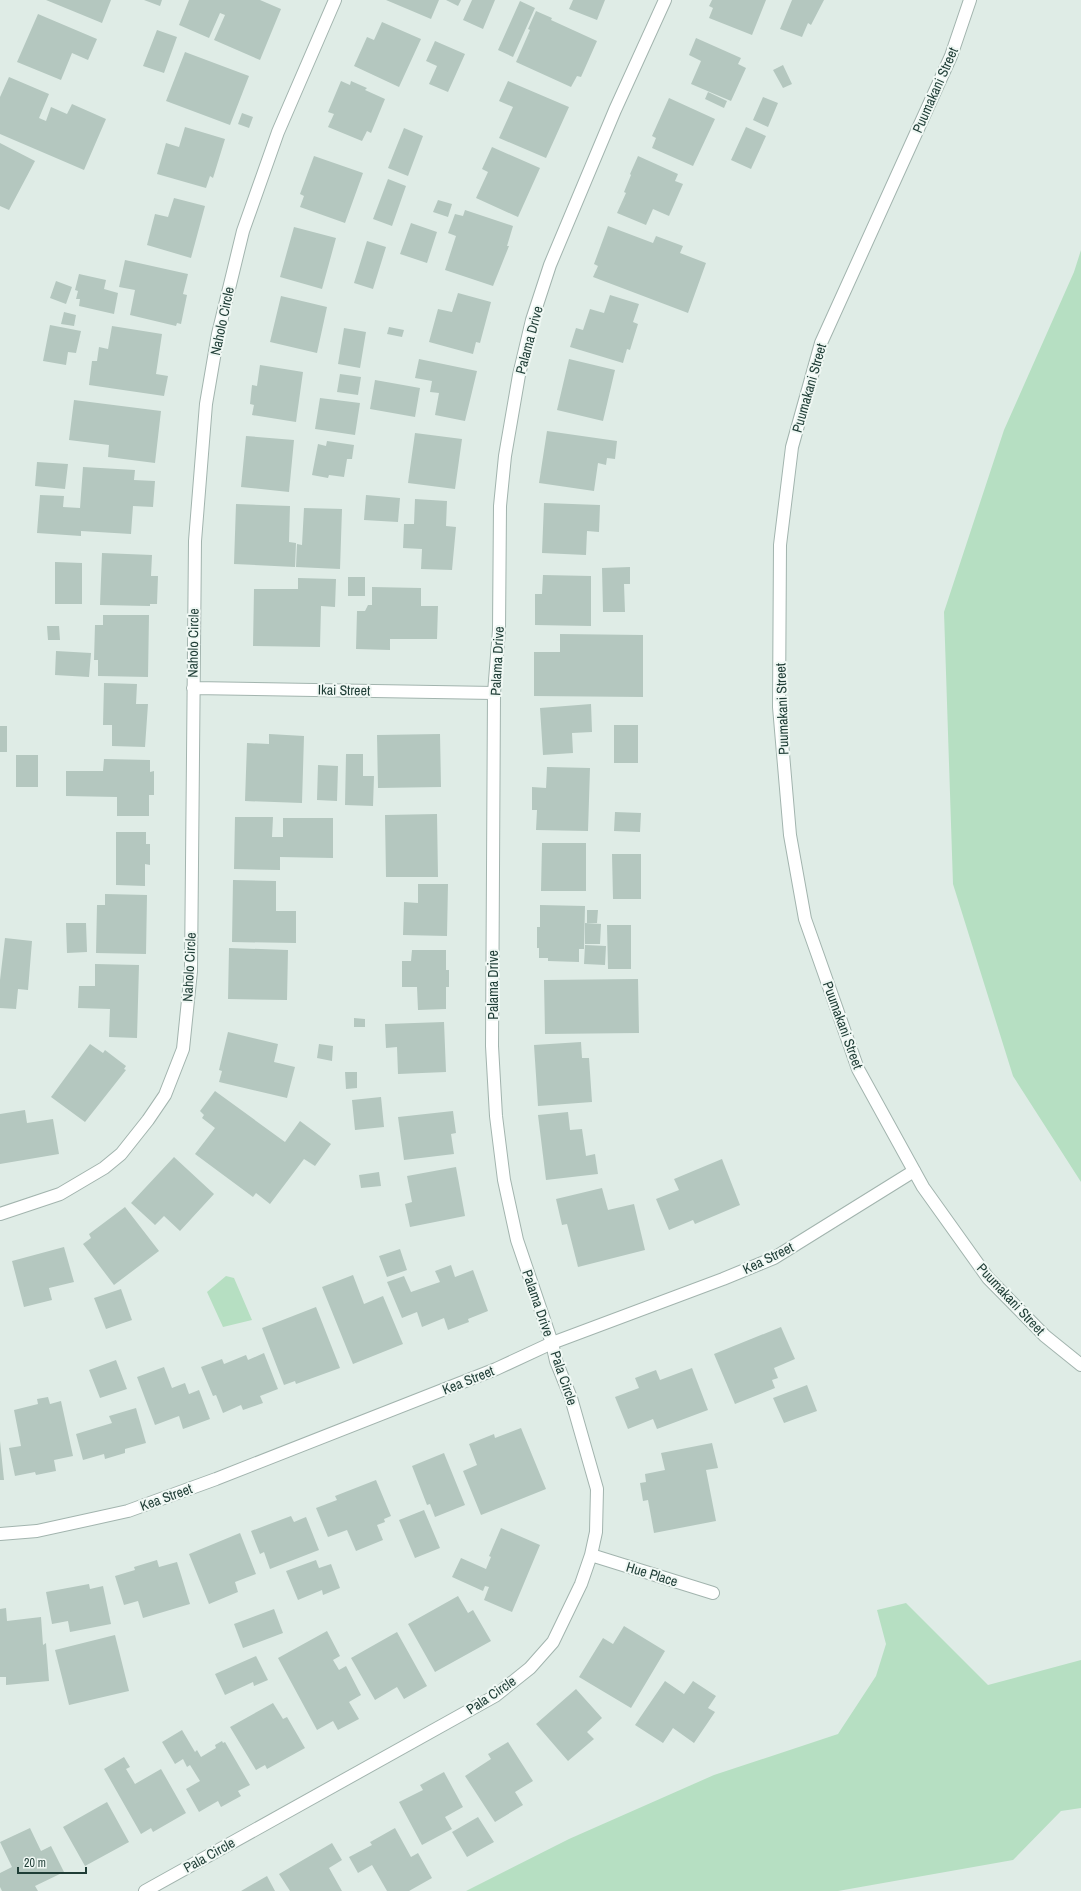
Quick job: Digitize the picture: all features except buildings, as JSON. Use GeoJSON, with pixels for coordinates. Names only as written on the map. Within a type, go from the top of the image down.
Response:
{"type":"FeatureCollection","features":[{"type":"Feature","properties":{"kind":"street","name":"Naholo Circle"},"geometry":{"type":"LineString","coordinates":[[0,1214],[60,1194],[104,1168],[115,1159],[148,1120],[165,1094],[183,1049],[191,971],[195,541],[199,469],[206,404],[218,334],[243,231],[278,132],[335,0]]}},
{"type":"Feature","properties":{"kind":"street","name":"Palama Drive"},"geometry":{"type":"LineString","coordinates":[[552,1343],[517,1240],[504,1180],[496,1116],[492,1046],[494,693],[499,630],[500,506],[505,456],[517,383],[531,327],[550,265],[615,110],[665,0]]}},
{"type":"Feature","properties":{"kind":"street","name":"Puumakani Street"},"geometry":{"type":"LineString","coordinates":[[970,0],[951,56],[821,344],[792,447],[780,545],[779,707],[790,835],[805,919],[858,1069],[923,1187],[988,1278],[1045,1336],[1081,1365]]}},
{"type":"Feature","properties":{"kind":"street","name":"Ikai Street"},"geometry":{"type":"LineString","coordinates":[[193,688],[494,693]]}},
{"type":"Feature","properties":{"kind":"street","name":"Kea Street"},"geometry":{"type":"LineString","coordinates":[[0,1534],[37,1531],[128,1511],[216,1479],[496,1369],[552,1343],[774,1258],[914,1171]]}},
{"type":"Feature","properties":{"kind":"street","name":"Pala Circle"},"geometry":{"type":"LineString","coordinates":[[145,1891],[495,1696],[530,1668],[553,1642],[581,1584],[591,1555],[596,1532],[597,1489],[571,1398],[556,1361],[552,1343]]}},
{"type":"Feature","properties":{"kind":"street","name":"Hue Place"},"geometry":{"type":"LineString","coordinates":[[591,1555],[713,1593]]}},
{"type":"Feature","properties":{"kind":"green space"},"geometry":{"type":"Polygon","coordinates":[[[1081,250],[1081,1182],[1013,1076],[953,884],[944,612],[1004,430],[1074,272],[1081,250]]]}},
{"type":"Feature","properties":{"kind":"green space"},"geometry":{"type":"Polygon","coordinates":[[[226,1276],[234,1278],[252,1320],[223,1327],[207,1292],[226,1276]]]}},
{"type":"Feature","properties":{"kind":"green space"},"geometry":{"type":"Polygon","coordinates":[[[906,1603],[988,1685],[1081,1660],[1081,1808],[1061,1811],[1013,1860],[838,1891],[466,1891],[569,1839],[714,1775],[838,1734],[876,1676],[886,1644],[877,1610],[906,1603]]]}}]}
